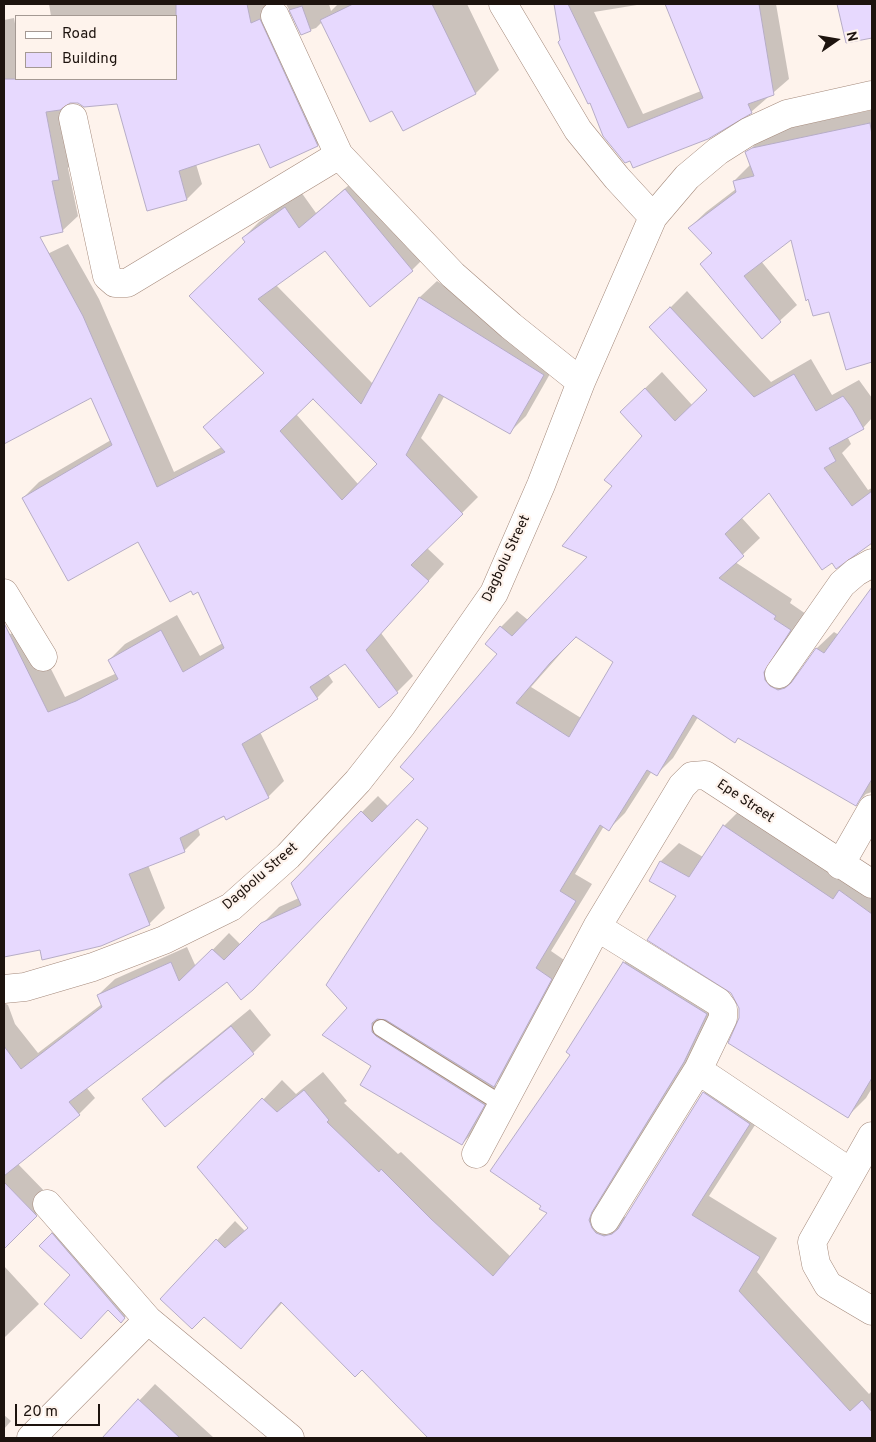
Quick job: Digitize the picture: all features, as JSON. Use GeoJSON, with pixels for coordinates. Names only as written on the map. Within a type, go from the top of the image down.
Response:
{"type":"FeatureCollection","features":[{"type":"Feature","properties":{"kind":"street"},"geometry":{"type":"LineString","coordinates":[[503,4],[578,130],[617,178],[653,217]]}},
{"type":"Feature","properties":{"kind":"street"},"geometry":{"type":"LineString","coordinates":[[275,16],[339,155],[452,275],[511,326],[581,382]]}},
{"type":"Feature","properties":{"kind":"street","name":"Dagbolu Street"},"geometry":{"type":"LineString","coordinates":[[4,989],[25,987],[93,967],[164,940],[231,907],[288,856],[363,774],[402,725],[494,593],[541,485],[581,382],[653,217],[687,178],[718,151],[748,132],[787,114],[872,95]]}},
{"type":"Feature","properties":{"kind":"street"},"geometry":{"type":"LineString","coordinates":[[73,118],[107,276],[115,283],[127,283],[339,155]]}},
{"type":"Feature","properties":{"kind":"street"},"geometry":{"type":"LineString","coordinates":[[779,674],[842,584],[856,572],[872,563]]}},
{"type":"Feature","properties":{"kind":"street"},"geometry":{"type":"LineString","coordinates":[[4,593],[42,657]]}},
{"type":"Feature","properties":{"kind":"street","name":"Epe Street"},"geometry":{"type":"LineString","coordinates":[[597,927],[682,786],[692,776],[705,775],[840,865],[872,884]]}},
{"type":"Feature","properties":{"kind":"street"},"geometry":{"type":"LineString","coordinates":[[840,865],[872,809]]}},
{"type":"Feature","properties":{"kind":"street"},"geometry":{"type":"LineString","coordinates":[[476,1154],[597,927],[718,1002],[723,1009],[723,1018],[698,1070],[605,1220]]}},
{"type":"Feature","properties":{"kind":"street"},"geometry":{"type":"LineString","coordinates":[[698,1070],[850,1172]]}},
{"type":"Feature","properties":{"kind":"street"},"geometry":{"type":"LineString","coordinates":[[872,1136],[812,1242],[816,1264],[828,1285],[872,1311]]}},
{"type":"Feature","properties":{"kind":"street"},"geometry":{"type":"LineString","coordinates":[[48,1204],[148,1320],[290,1438]]}},
{"type":"Feature","properties":{"kind":"street"},"geometry":{"type":"LineString","coordinates":[[31,1438],[148,1320]]}},
{"type":"Feature","properties":{"kind":"lane"},"geometry":{"type":"LineString","coordinates":[[381,1028],[502,1104]]}},
{"type":"Feature","properties":{"kind":"building"},"geometry":{"type":"Polygon","coordinates":[[[176,4],[247,4],[251,23],[260,19],[318,146],[270,168],[259,144],[179,171],[187,200],[147,211],[117,104],[84,107],[78,103],[70,103],[60,110],[46,112],[59,180],[52,181],[63,232],[40,237],[83,316],[157,487],[225,452],[203,427],[264,373],[189,296],[245,242],[242,238],[285,207],[299,228],[345,189],[413,271],[370,307],[325,251],[258,299],[361,404],[419,297],[544,375],[510,434],[439,394],[406,455],[463,514],[411,565],[429,581],[366,650],[398,693],[379,708],[345,664],[310,687],[318,699],[242,744],[269,798],[226,820],[224,816],[180,838],[185,852],[129,874],[150,925],[101,946],[42,960],[40,950],[4,957],[4,623],[48,712],[76,701],[118,679],[108,660],[161,630],[183,672],[224,648],[198,592],[193,595],[191,591],[170,602],[138,542],[68,581],[22,498],[112,445],[91,398],[4,444],[4,79],[178,80],[178,15],[176,15],[176,4]],[[313,399],[280,431],[342,500],[377,464],[313,399]]]}},
{"type":"Feature","properties":{"kind":"building"},"geometry":{"type":"Polygon","coordinates":[[[353,4],[432,4],[476,94],[403,131],[392,111],[370,122],[320,20],[353,4]]]}},
{"type":"Feature","properties":{"kind":"building"},"geometry":{"type":"Polygon","coordinates":[[[554,4],[568,4],[628,128],[703,98],[665,4],[759,4],[774,95],[748,104],[752,113],[708,139],[633,168],[630,161],[625,163],[603,136],[590,103],[588,104],[558,42],[560,40],[554,4]]]}},
{"type":"Feature","properties":{"kind":"building"},"geometry":{"type":"Polygon","coordinates":[[[837,4],[872,4],[872,38],[846,43],[837,4]]]}},
{"type":"Feature","properties":{"kind":"building"},"geometry":{"type":"Polygon","coordinates":[[[302,6],[311,31],[301,35],[289,10],[302,6]]]}},
{"type":"Feature","properties":{"kind":"building"},"geometry":{"type":"Polygon","coordinates":[[[870,123],[872,135],[872,362],[846,370],[829,312],[813,316],[808,299],[806,301],[791,240],[744,276],[781,322],[762,339],[700,264],[712,253],[688,228],[736,192],[733,181],[754,176],[745,152],[752,148],[870,123]]]}},
{"type":"Feature","properties":{"kind":"building"},"geometry":{"type":"Polygon","coordinates":[[[670,307],[754,397],[794,374],[816,411],[843,396],[864,429],[829,448],[836,461],[824,468],[852,506],[872,491],[872,543],[836,569],[832,563],[822,570],[769,493],[725,534],[744,556],[719,578],[776,616],[774,619],[791,630],[764,672],[765,680],[770,686],[778,690],[785,688],[791,683],[816,648],[824,653],[872,587],[872,779],[856,806],[738,738],[735,743],[693,715],[657,776],[647,770],[609,831],[600,825],[560,891],[576,901],[536,968],[552,979],[494,1087],[386,1020],[377,1019],[372,1023],[372,1032],[376,1036],[485,1105],[462,1145],[360,1085],[371,1066],[322,1035],[347,1008],[326,985],[428,828],[417,819],[253,990],[241,1000],[227,982],[69,1102],[80,1115],[4,1176],[4,1046],[21,1069],[102,1007],[97,995],[171,962],[179,981],[212,949],[224,960],[261,923],[301,905],[291,883],[361,811],[372,822],[414,779],[400,767],[497,654],[485,644],[500,626],[512,636],[587,557],[562,546],[612,486],[604,480],[642,436],[620,412],[645,388],[675,421],[707,390],[649,327],[670,307]],[[576,637],[550,663],[516,703],[569,737],[613,662],[576,637]]]}},
{"type":"Feature","properties":{"kind":"building"},"geometry":{"type":"Polygon","coordinates":[[[723,825],[833,899],[839,890],[872,914],[872,1078],[848,1118],[728,1043],[739,1018],[739,1008],[731,993],[647,940],[676,896],[649,881],[660,861],[689,877],[723,825]]]}},
{"type":"Feature","properties":{"kind":"building"},"geometry":{"type":"Polygon","coordinates":[[[623,962],[707,1014],[684,1062],[592,1212],[589,1220],[592,1228],[596,1233],[604,1236],[612,1234],[618,1229],[703,1092],[750,1124],[692,1215],[760,1257],[739,1291],[850,1411],[862,1400],[872,1412],[872,1438],[428,1438],[362,1370],[355,1377],[281,1302],[241,1349],[204,1317],[192,1329],[160,1299],[216,1239],[225,1248],[248,1228],[197,1167],[262,1098],[277,1112],[304,1090],[329,1120],[327,1122],[379,1172],[381,1169],[431,1219],[493,1276],[547,1213],[539,1209],[541,1206],[490,1171],[570,1055],[566,1052],[623,962]]]}},
{"type":"Feature","properties":{"kind":"building"},"geometry":{"type":"Polygon","coordinates":[[[231,1026],[254,1054],[165,1127],[142,1099],[231,1026]]]}},
{"type":"Feature","properties":{"kind":"building"},"geometry":{"type":"Polygon","coordinates":[[[4,1182],[37,1216],[4,1249],[4,1182]]]}},
{"type":"Feature","properties":{"kind":"building"},"geometry":{"type":"Polygon","coordinates":[[[52,1233],[125,1318],[121,1323],[108,1310],[81,1339],[44,1304],[70,1275],[39,1246],[52,1233]]]}},
{"type":"Feature","properties":{"kind":"building"},"geometry":{"type":"Polygon","coordinates":[[[138,1399],[180,1438],[102,1438],[138,1399]]]}}]}
